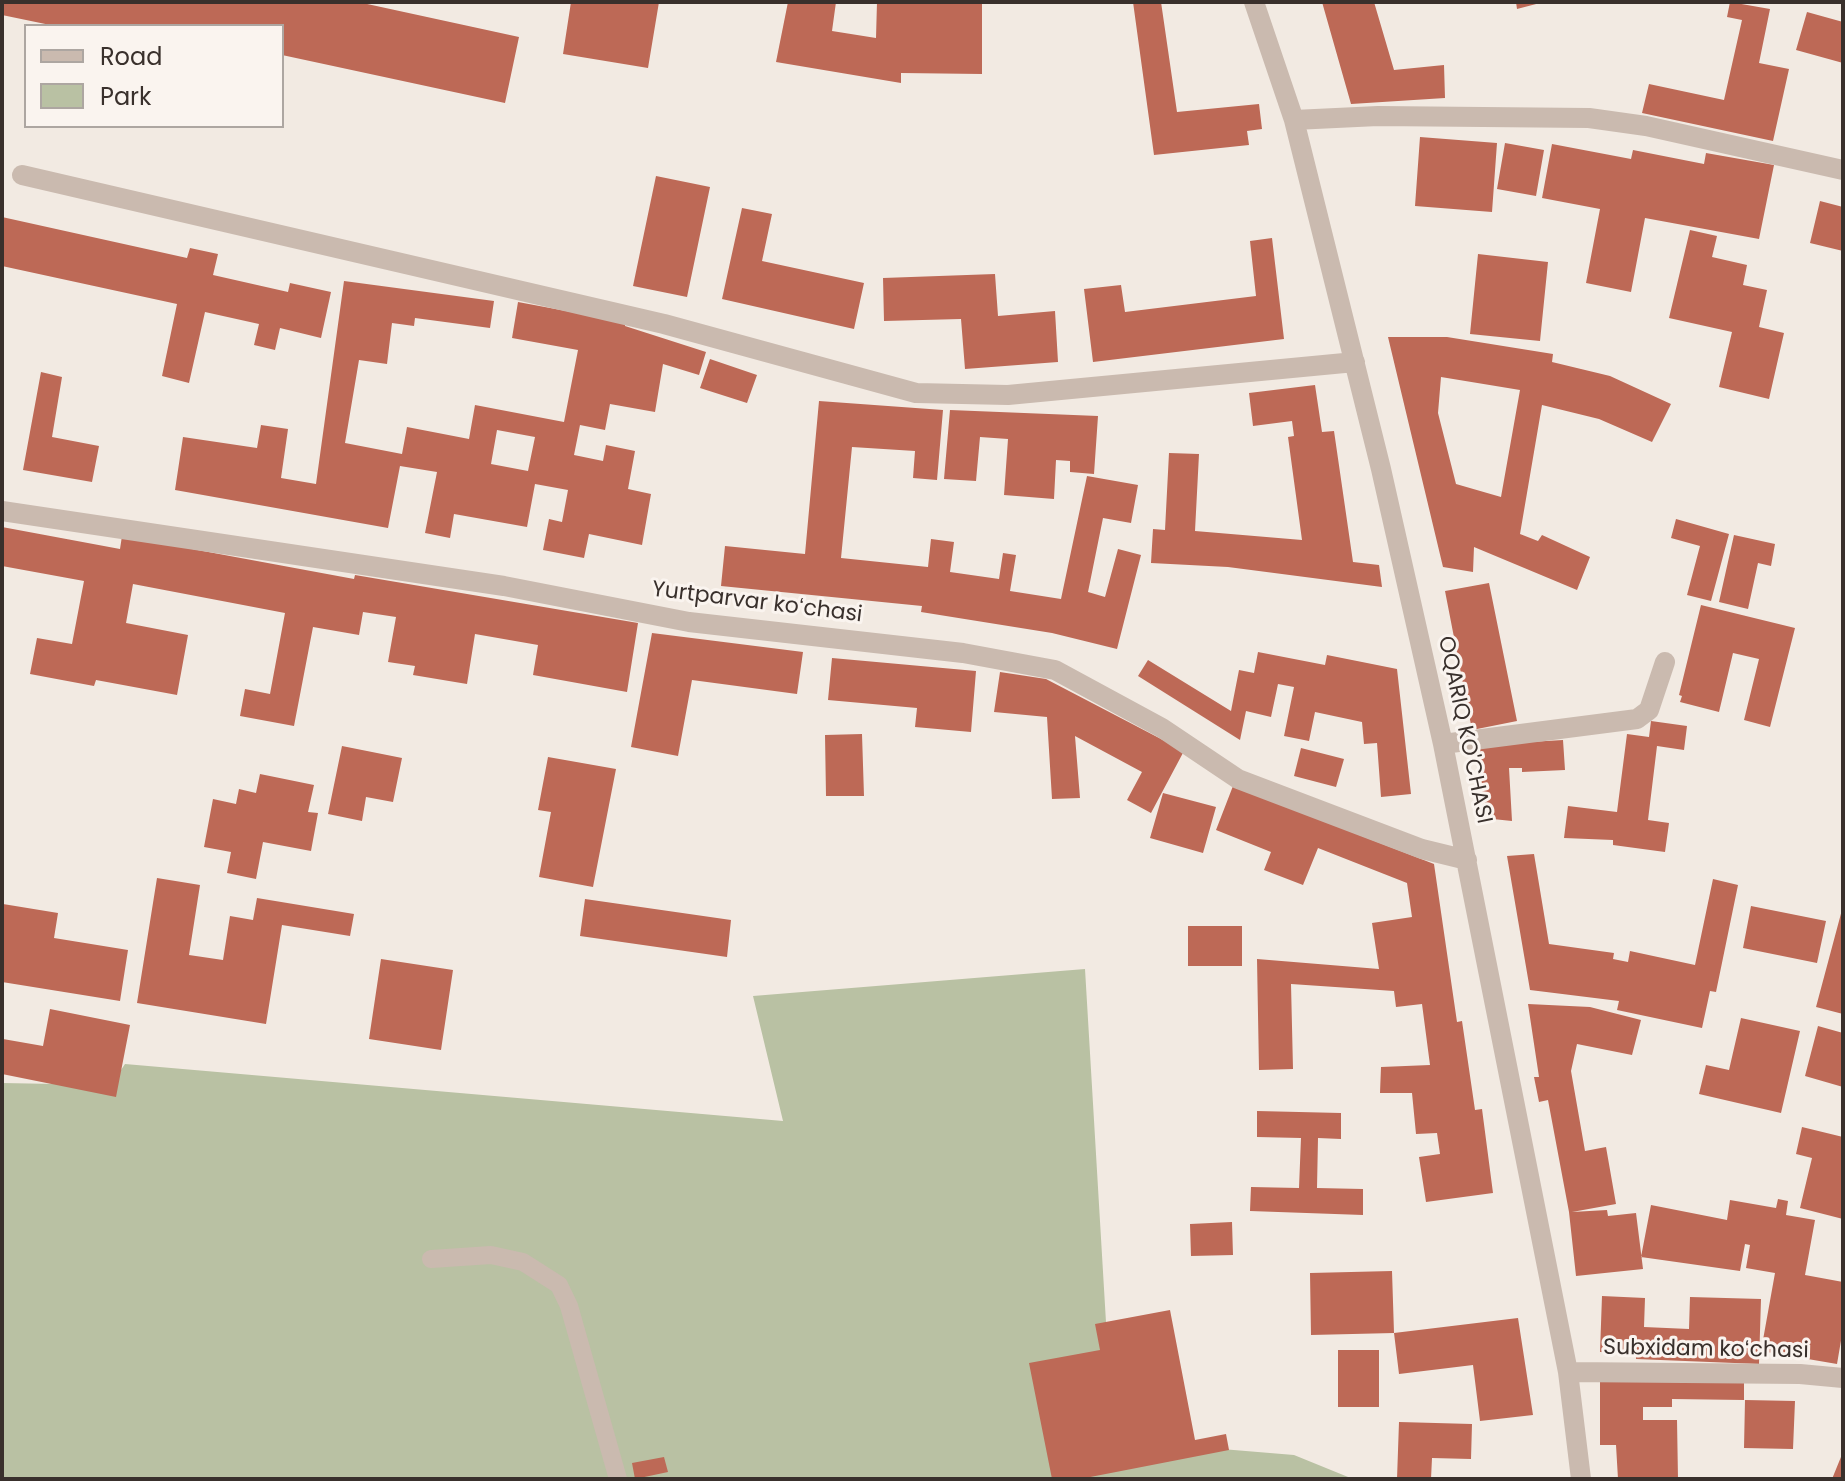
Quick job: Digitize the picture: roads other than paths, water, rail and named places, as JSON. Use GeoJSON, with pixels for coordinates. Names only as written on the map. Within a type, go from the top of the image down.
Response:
{"type":"FeatureCollection","features":[{"type":"Feature","properties":{"kind":"street","name":"OQARIQ KO'CHASI"},"geometry":{"type":"LineString","coordinates":[[1254,2],[1294,120],[1355,362],[1443,744],[1568,1372],[1581,1479]]}},
{"type":"Feature","properties":{"kind":"street"},"geometry":{"type":"LineString","coordinates":[[1294,120],[1378,116],[1589,118],[1646,126],[1843,170]]}},
{"type":"Feature","properties":{"kind":"street"},"geometry":{"type":"LineString","coordinates":[[22,175],[664,324],[916,393],[1008,395],[1355,362]]}},
{"type":"Feature","properties":{"kind":"street","name":"Yurtparvar koʻchasi"},"geometry":{"type":"LineString","coordinates":[[2,511],[504,586],[689,622],[963,653],[1055,670],[1162,728],[1238,779],[1422,849],[1467,860]]}},
{"type":"Feature","properties":{"kind":"street"},"geometry":{"type":"LineString","coordinates":[[1443,744],[1637,719],[1649,710],[1665,662]]}},
{"type":"Feature","properties":{"kind":"street","name":"Subxidam koʻchasi"},"geometry":{"type":"LineString","coordinates":[[1568,1372],[1842,1373]]}},
{"type":"Feature","properties":{"kind":"lane"},"geometry":{"type":"LineString","coordinates":[[431,1259],[491,1255],[523,1262],[559,1285],[569,1306],[618,1479]]}}]}
